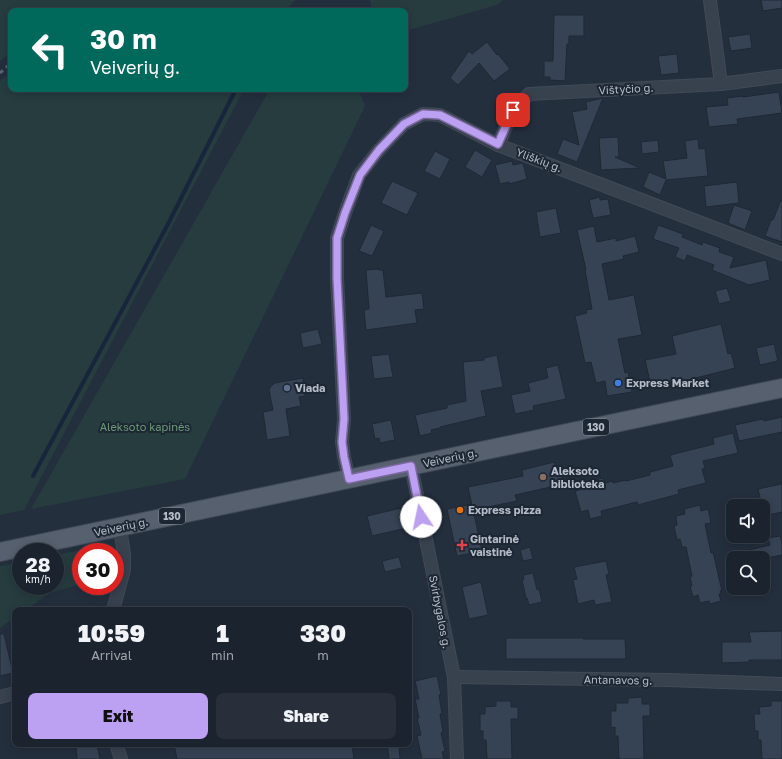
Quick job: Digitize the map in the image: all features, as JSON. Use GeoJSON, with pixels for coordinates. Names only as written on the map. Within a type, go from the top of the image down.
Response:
{"type":"FeatureCollection","features":[{"type":"Feature","properties":{"kind":"main road","name":"Veiverių g."},"geometry":{"type":"LineString","coordinates":[[0,552],[782,388]]}},
{"type":"Feature","properties":{"kind":"street"},"geometry":{"type":"LineString","coordinates":[[710,0],[721,84]]}},
{"type":"Feature","properties":{"kind":"street","name":"Vištyčio g."},"geometry":{"type":"LineString","coordinates":[[498,144],[513,110],[529,94],[721,84],[782,76]]}},
{"type":"Feature","properties":{"kind":"street","name":"Yliškių g."},"geometry":{"type":"LineString","coordinates":[[349,479],[342,442],[344,419],[337,286],[337,238],[360,175],[379,150],[404,124],[423,114],[440,115],[498,144],[782,254]]}},
{"type":"Feature","properties":{"kind":"street","name":"Svirbygalos g."},"geometry":{"type":"LineString","coordinates":[[411,466],[454,677],[458,759]]}},
{"type":"Feature","properties":{"kind":"street"},"geometry":{"type":"LineString","coordinates":[[115,607],[124,570],[124,554],[120,528]]}},
{"type":"Feature","properties":{"kind":"street","name":"Antanavos g."},"geometry":{"type":"LineString","coordinates":[[454,677],[667,680],[782,684]]}},
{"type":"Feature","properties":{"kind":"street"},"geometry":{"type":"LineString","coordinates":[[0,697],[12,694]]}},
{"type":"Feature","properties":{"kind":"street"},"geometry":{"type":"LineString","coordinates":[[117,747],[121,759]]}},
{"type":"Feature","properties":{"kind":"green space"},"geometry":{"type":"Polygon","coordinates":[[[0,0],[295,0],[288,8],[8,8],[8,54],[0,61],[0,0]]]}},
{"type":"Feature","properties":{"kind":"green space"},"geometry":{"type":"Polygon","coordinates":[[[370,0],[503,0],[497,5],[408,30],[408,8],[371,8],[370,0]]]}},
{"type":"Feature","properties":{"kind":"green space"},"geometry":{"type":"Polygon","coordinates":[[[8,74],[8,92],[242,92],[24,510],[0,515],[0,81],[8,74]]]}},
{"type":"Feature","properties":{"kind":"green space","name":"Aleksoto kapinės"},"geometry":{"type":"Polygon","coordinates":[[[268,92],[359,92],[365,106],[185,479],[31,509],[268,92]]]}},
{"type":"Feature","properties":{"kind":"green space"},"geometry":{"type":"Polygon","coordinates":[[[72,552],[72,587],[64,589],[64,553],[72,552]]]}},
{"type":"Feature","properties":{"kind":"green space"},"geometry":{"type":"Polygon","coordinates":[[[12,564],[12,595],[47,595],[30,607],[12,607],[12,619],[0,628],[0,566],[12,564]]]}},
{"type":"Feature","properties":{"kind":"building"},"geometry":{"type":"Polygon","coordinates":[[[761,0],[782,0],[782,8],[763,11],[761,0]]]}},
{"type":"Feature","properties":{"kind":"building"},"geometry":{"type":"Polygon","coordinates":[[[554,15],[584,15],[584,36],[569,36],[569,44],[567,44],[565,81],[550,80],[550,77],[544,77],[544,61],[553,61],[554,15]]]}},
{"type":"Feature","properties":{"kind":"building"},"geometry":{"type":"Polygon","coordinates":[[[750,34],[752,48],[731,51],[728,37],[750,34]]]}},
{"type":"Feature","properties":{"kind":"building"},"geometry":{"type":"Polygon","coordinates":[[[487,42],[510,69],[494,81],[479,63],[458,85],[450,78],[469,51],[472,54],[487,42]]]}},
{"type":"Feature","properties":{"kind":"building"},"geometry":{"type":"Polygon","coordinates":[[[677,54],[679,73],[661,75],[658,56],[677,54]]]}},
{"type":"Feature","properties":{"kind":"building"},"geometry":{"type":"Polygon","coordinates":[[[779,92],[782,113],[737,119],[738,124],[709,127],[706,107],[728,105],[727,98],[779,92]]]}},
{"type":"Feature","properties":{"kind":"building"},"geometry":{"type":"Polygon","coordinates":[[[603,98],[577,162],[557,154],[563,139],[579,145],[572,112],[587,109],[586,102],[603,98]]]}},
{"type":"Feature","properties":{"kind":"building"},"geometry":{"type":"Polygon","coordinates":[[[618,137],[619,157],[615,157],[640,168],[601,170],[599,138],[618,137]]]}},
{"type":"Feature","properties":{"kind":"building"},"geometry":{"type":"Polygon","coordinates":[[[698,139],[699,149],[705,148],[708,176],[666,180],[660,195],[643,187],[649,172],[666,179],[663,161],[687,158],[685,141],[698,139]]]}},
{"type":"Feature","properties":{"kind":"building"},"geometry":{"type":"Polygon","coordinates":[[[658,140],[659,152],[642,154],[641,142],[658,140]]]}},
{"type":"Feature","properties":{"kind":"building"},"geometry":{"type":"Polygon","coordinates":[[[475,150],[492,160],[482,177],[465,167],[475,150]]]}},
{"type":"Feature","properties":{"kind":"building"},"geometry":{"type":"Polygon","coordinates":[[[435,151],[450,159],[440,179],[424,171],[435,151]]]}},
{"type":"Feature","properties":{"kind":"building"},"geometry":{"type":"Polygon","coordinates":[[[512,161],[513,165],[523,163],[527,179],[509,184],[509,182],[500,184],[495,165],[512,161]]]}},
{"type":"Feature","properties":{"kind":"building"},"geometry":{"type":"Polygon","coordinates":[[[392,181],[418,193],[407,215],[381,203],[392,181]]]}},
{"type":"Feature","properties":{"kind":"building"},"geometry":{"type":"Polygon","coordinates":[[[737,182],[739,203],[706,207],[704,186],[737,182]]]}},
{"type":"Feature","properties":{"kind":"building"},"geometry":{"type":"Polygon","coordinates":[[[600,197],[600,200],[608,199],[611,215],[593,218],[589,200],[600,197]]]}},
{"type":"Feature","properties":{"kind":"building"},"geometry":{"type":"Polygon","coordinates":[[[782,200],[782,242],[765,236],[782,200]]]}},
{"type":"Feature","properties":{"kind":"building"},"geometry":{"type":"Polygon","coordinates":[[[734,205],[752,211],[745,230],[728,223],[734,205]]]}},
{"type":"Feature","properties":{"kind":"building"},"geometry":{"type":"Polygon","coordinates":[[[556,208],[561,233],[540,237],[536,212],[556,208]]]}},
{"type":"Feature","properties":{"kind":"building"},"geometry":{"type":"Polygon","coordinates":[[[371,225],[384,231],[372,256],[359,251],[371,225]]]}},
{"type":"Feature","properties":{"kind":"building"},"geometry":{"type":"Polygon","coordinates":[[[658,225],[683,234],[682,237],[702,245],[703,242],[720,248],[719,252],[734,257],[730,268],[766,260],[770,280],[749,285],[712,270],[714,265],[687,255],[685,261],[675,257],[679,248],[653,239],[658,225]]]}},
{"type":"Feature","properties":{"kind":"building"},"geometry":{"type":"Polygon","coordinates":[[[594,226],[597,242],[616,238],[616,241],[635,236],[639,252],[623,256],[624,259],[602,264],[609,300],[634,295],[642,335],[618,339],[625,373],[628,372],[632,392],[607,396],[605,381],[596,383],[591,362],[585,363],[575,316],[587,313],[586,310],[592,309],[586,270],[577,230],[594,226]]]}},
{"type":"Feature","properties":{"kind":"building"},"geometry":{"type":"Polygon","coordinates":[[[366,270],[383,270],[386,297],[422,293],[424,309],[415,310],[417,323],[366,330],[364,310],[369,309],[366,270]]]}},
{"type":"Feature","properties":{"kind":"building"},"geometry":{"type":"Polygon","coordinates":[[[727,288],[731,301],[719,304],[715,291],[727,288]]]}},
{"type":"Feature","properties":{"kind":"building"},"geometry":{"type":"Polygon","coordinates":[[[721,324],[728,354],[731,353],[735,368],[692,379],[651,386],[645,360],[676,354],[672,336],[721,324]]]}},
{"type":"Feature","properties":{"kind":"building"},"geometry":{"type":"Polygon","coordinates":[[[318,329],[322,344],[303,348],[300,333],[318,329]]]}},
{"type":"Feature","properties":{"kind":"building"},"geometry":{"type":"Polygon","coordinates":[[[774,344],[778,361],[760,365],[756,348],[774,344]]]}},
{"type":"Feature","properties":{"kind":"building"},"geometry":{"type":"Polygon","coordinates":[[[389,354],[393,377],[374,379],[371,356],[389,354]]]}},
{"type":"Feature","properties":{"kind":"building"},"geometry":{"type":"Polygon","coordinates":[[[497,355],[503,387],[481,391],[486,416],[440,427],[431,430],[432,433],[420,436],[415,415],[447,408],[447,405],[466,401],[463,362],[484,360],[484,358],[497,355]]]}},
{"type":"Feature","properties":{"kind":"building"},"geometry":{"type":"Polygon","coordinates":[[[558,365],[566,399],[533,406],[534,410],[515,414],[511,395],[530,391],[528,383],[548,378],[546,368],[558,365]]]}},
{"type":"Feature","properties":{"kind":"building"},"geometry":{"type":"Polygon","coordinates":[[[303,378],[305,396],[299,397],[301,406],[286,409],[290,436],[267,440],[263,412],[273,410],[269,390],[271,386],[275,383],[303,378]]]}},
{"type":"Feature","properties":{"kind":"building"},"geometry":{"type":"Polygon","coordinates":[[[782,417],[782,432],[739,441],[735,425],[763,419],[764,421],[782,417]]]}},
{"type":"Feature","properties":{"kind":"building"},"geometry":{"type":"Polygon","coordinates":[[[391,420],[395,440],[380,443],[379,438],[375,439],[372,424],[391,420]]]}},
{"type":"Feature","properties":{"kind":"building"},"geometry":{"type":"Polygon","coordinates":[[[733,433],[738,453],[703,461],[705,468],[702,469],[706,483],[678,490],[679,494],[638,505],[637,502],[601,511],[602,516],[590,519],[588,510],[581,512],[575,491],[592,486],[591,481],[603,478],[605,483],[613,481],[613,483],[650,475],[650,472],[673,466],[670,455],[714,444],[713,438],[733,433]]]}},
{"type":"Feature","properties":{"kind":"building"},"geometry":{"type":"Polygon","coordinates":[[[554,462],[556,470],[560,469],[564,484],[515,495],[517,501],[473,510],[468,487],[523,476],[522,470],[554,462]]]}},
{"type":"Feature","properties":{"kind":"building"},"geometry":{"type":"Polygon","coordinates":[[[782,484],[782,512],[770,515],[770,499],[760,499],[758,489],[782,484]]]}},
{"type":"Feature","properties":{"kind":"building"},"geometry":{"type":"Polygon","coordinates":[[[472,504],[482,551],[457,556],[447,509],[472,504]]]}},
{"type":"Feature","properties":{"kind":"building"},"geometry":{"type":"Polygon","coordinates":[[[700,505],[701,511],[708,509],[711,523],[705,524],[711,553],[713,552],[722,591],[720,591],[721,594],[719,594],[721,601],[710,604],[709,601],[700,603],[698,595],[693,597],[690,586],[692,586],[690,577],[692,576],[686,547],[682,547],[680,539],[677,540],[674,526],[677,525],[676,516],[685,514],[684,509],[700,505]]]}},
{"type":"Feature","properties":{"kind":"building"},"geometry":{"type":"Polygon","coordinates":[[[401,508],[406,528],[372,536],[367,516],[401,508]]]}},
{"type":"Feature","properties":{"kind":"building"},"geometry":{"type":"Polygon","coordinates":[[[780,536],[782,543],[782,555],[770,557],[770,551],[745,551],[770,545],[770,538],[780,536]]]}},
{"type":"Feature","properties":{"kind":"building"},"geometry":{"type":"Polygon","coordinates":[[[530,547],[533,559],[523,561],[520,550],[530,547]]]}},
{"type":"Feature","properties":{"kind":"building"},"geometry":{"type":"Polygon","coordinates":[[[399,557],[402,568],[385,572],[382,561],[399,557]]]}},
{"type":"Feature","properties":{"kind":"building"},"geometry":{"type":"Polygon","coordinates":[[[606,561],[609,574],[606,575],[612,602],[595,605],[594,600],[578,604],[573,580],[577,579],[574,567],[606,561]]]}},
{"type":"Feature","properties":{"kind":"building"},"geometry":{"type":"Polygon","coordinates":[[[533,573],[537,590],[539,589],[542,602],[529,605],[522,580],[524,579],[523,575],[533,573]]]}},
{"type":"Feature","properties":{"kind":"building"},"geometry":{"type":"Polygon","coordinates":[[[481,582],[488,615],[469,619],[462,587],[481,582]]]}},
{"type":"Feature","properties":{"kind":"building"},"geometry":{"type":"Polygon","coordinates":[[[782,631],[782,660],[749,660],[749,662],[722,663],[722,642],[751,642],[749,632],[782,631]]]}},
{"type":"Feature","properties":{"kind":"building"},"geometry":{"type":"Polygon","coordinates":[[[0,634],[4,634],[12,673],[0,676],[0,634]]]}},
{"type":"Feature","properties":{"kind":"building"},"geometry":{"type":"Polygon","coordinates":[[[506,638],[625,639],[626,659],[506,659],[506,638]]]}},
{"type":"Feature","properties":{"kind":"building"},"geometry":{"type":"Polygon","coordinates":[[[437,676],[441,695],[439,695],[443,732],[441,733],[445,751],[442,752],[444,759],[422,759],[417,736],[421,735],[417,718],[419,718],[415,699],[419,699],[415,681],[437,676]]]}},
{"type":"Feature","properties":{"kind":"building"},"geometry":{"type":"Polygon","coordinates":[[[642,697],[642,704],[650,704],[650,716],[643,716],[644,759],[619,759],[618,736],[615,736],[615,727],[611,728],[611,711],[616,711],[616,703],[628,703],[628,698],[642,697]]]}},
{"type":"Feature","properties":{"kind":"building"},"geometry":{"type":"Polygon","coordinates":[[[496,701],[511,701],[511,707],[518,707],[518,719],[511,719],[512,759],[487,759],[486,740],[483,740],[483,731],[480,731],[480,714],[485,714],[485,707],[496,706],[496,701]]]}},
{"type":"Feature","properties":{"kind":"building"},"geometry":{"type":"Polygon","coordinates":[[[771,701],[782,701],[782,759],[762,759],[761,740],[758,740],[758,731],[755,731],[754,714],[760,714],[759,707],[771,706],[771,701]]]}},
{"type":"Feature","properties":{"kind":"building"},"geometry":{"type":"Polygon","coordinates":[[[76,747],[98,747],[100,759],[77,759],[76,747]]]}},
{"type":"Feature","properties":{"kind":"building"},"geometry":{"type":"Polygon","coordinates":[[[174,747],[352,747],[354,759],[177,759],[174,747]]]}},
{"type":"Feature","properties":{"kind":"building"},"geometry":{"type":"Polygon","coordinates":[[[387,747],[399,747],[400,759],[389,759],[387,747]]]}},
{"type":"Feature","properties":{"kind":"waterway"},"geometry":{"type":"LineString","coordinates":[[33,476],[167,226],[234,92]]}},
{"type":"Feature","properties":{"kind":"railway"},"geometry":{"type":"LineString","coordinates":[[0,73],[8,66]]}},
{"type":"Feature","properties":{"kind":"place","name":"Express Market"},"geometry":{"type":"Point","coordinates":[618,383]}},
{"type":"Feature","properties":{"kind":"place","name":"Viada"},"geometry":{"type":"Point","coordinates":[287,388]}},
{"type":"Feature","properties":{"kind":"place","name":"Aleksoto biblioteka"},"geometry":{"type":"Point","coordinates":[543,477]}},
{"type":"Feature","properties":{"kind":"place","name":"Express pizza"},"geometry":{"type":"Point","coordinates":[460,510]}},
{"type":"Feature","properties":{"kind":"place","name":"Gintarinė vaistinė"},"geometry":{"type":"Point","coordinates":[462,545]}},
{"type":"Feature","properties":{"kind":"route"},"geometry":{"type":"LineString","coordinates":[[421,517],[411,466],[349,479],[342,442],[344,419],[337,278],[337,238],[360,175],[379,150],[404,124],[423,114],[440,115],[498,144],[513,110]]}}]}
